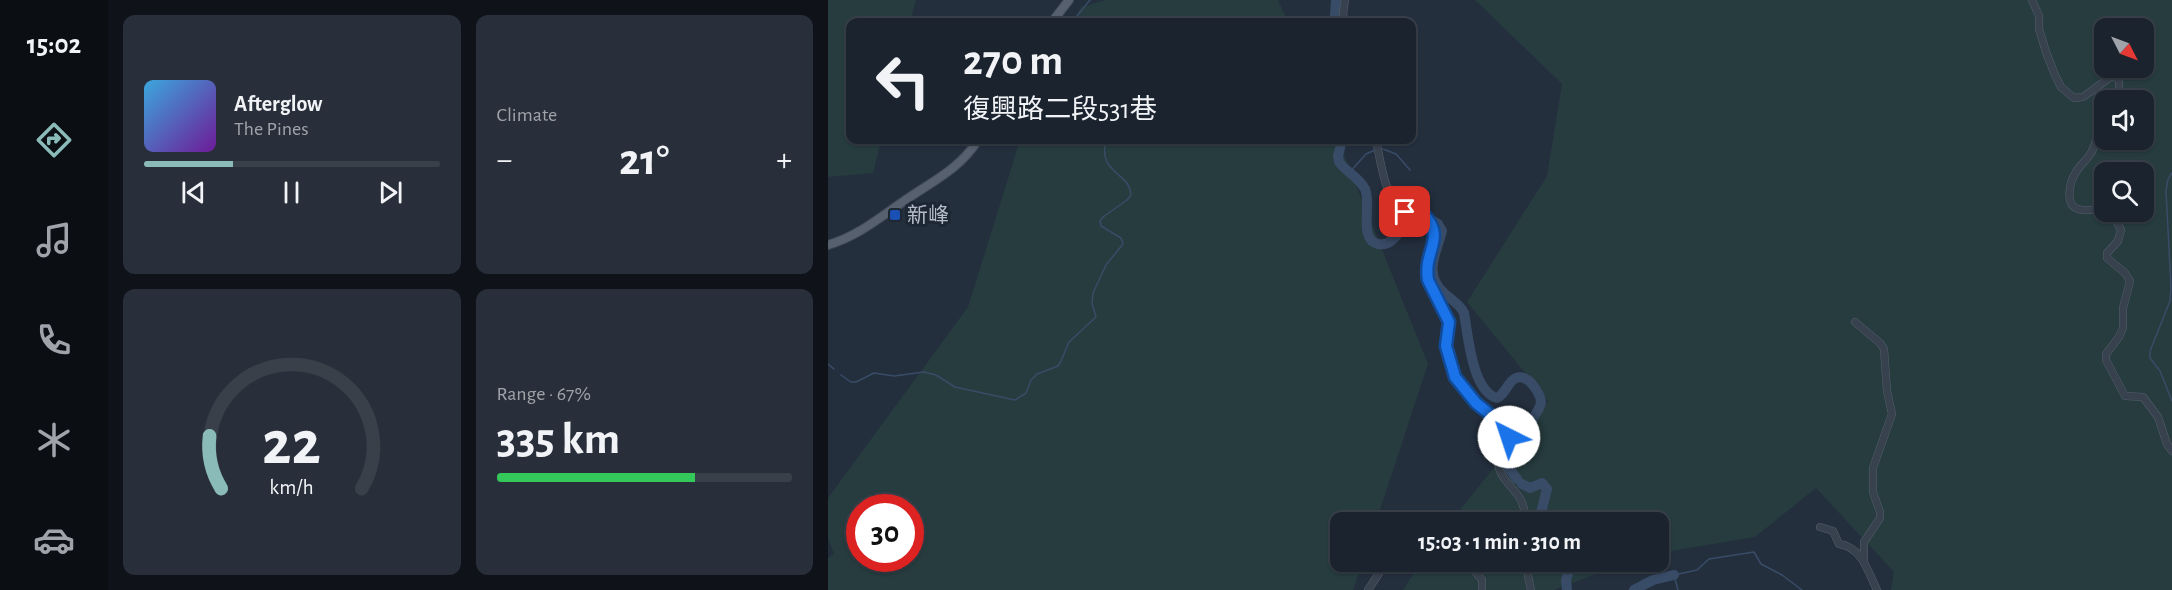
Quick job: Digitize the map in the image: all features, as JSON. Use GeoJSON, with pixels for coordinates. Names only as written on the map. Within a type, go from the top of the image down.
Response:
{"type":"FeatureCollection","features":[{"type":"Feature","properties":{"kind":"main road"},"geometry":{"type":"LineString","coordinates":[[1055,18],[1069,0]]}},
{"type":"Feature","properties":{"kind":"main road"},"geometry":{"type":"LineString","coordinates":[[828,245],[863,230],[950,172],[975,144]]}},
{"type":"Feature","properties":{"kind":"street"},"geometry":{"type":"LineString","coordinates":[[1344,18],[1345,0]]}},
{"type":"Feature","properties":{"kind":"street"},"geometry":{"type":"LineString","coordinates":[[2032,0],[2039,16],[2039,29],[2046,52],[2061,87],[2074,98],[2083,97],[2107,79],[2115,77],[2119,80],[2121,90]]}},
{"type":"Feature","properties":{"kind":"street"},"geometry":{"type":"LineString","coordinates":[[1377,144],[1387,186],[1393,200],[1405,212],[1423,213],[1434,231],[1434,242],[1427,257],[1426,272],[1449,322],[1446,346],[1451,367],[1455,377],[1476,403],[1510,432],[1507,442],[1498,454],[1498,463],[1502,473],[1525,506],[1525,512]]}},
{"type":"Feature","properties":{"kind":"street"},"geometry":{"type":"LineString","coordinates":[[2094,145],[2092,152],[2075,173],[2070,188],[2070,199],[2074,207],[2079,210],[2097,209],[2116,219],[2121,230],[2118,241],[2107,253],[2107,258],[2126,273],[2130,281],[2123,308],[2123,328],[2106,354],[2106,360],[2125,396],[2143,397],[2152,408],[2172,451]]}},
{"type":"Feature","properties":{"kind":"street"},"geometry":{"type":"LineString","coordinates":[[1855,322],[1880,343],[1884,350],[1887,391],[1892,414],[1873,468],[1872,492],[1880,518],[1864,542],[1864,561]]}},
{"type":"Feature","properties":{"kind":"street"},"geometry":{"type":"LineString","coordinates":[[1820,527],[1833,531],[1839,544],[1852,549],[1864,561],[1877,590]]}},
{"type":"Feature","properties":{"kind":"street"},"geometry":{"type":"LineString","coordinates":[[1368,590],[1380,572]]}},
{"type":"Feature","properties":{"kind":"street"},"geometry":{"type":"LineString","coordinates":[[1476,572],[1482,580],[1482,590]]}},
{"type":"Feature","properties":{"kind":"street"},"geometry":{"type":"LineString","coordinates":[[1527,572],[1531,590]]}},
{"type":"Feature","properties":{"kind":"green space"},"geometry":{"type":"Polygon","coordinates":[[[828,0],[916,0],[911,18],[846,18],[846,144],[880,144],[873,173],[828,177],[828,0]]]}},
{"type":"Feature","properties":{"kind":"green space"},"geometry":{"type":"Polygon","coordinates":[[[1106,0],[1278,0],[1286,18],[1075,18],[1081,7],[1106,0]]]}},
{"type":"Feature","properties":{"kind":"green space"},"geometry":{"type":"Polygon","coordinates":[[[1475,0],[2172,0],[2172,590],[1891,590],[1894,572],[1816,488],[1755,537],[1669,551],[1669,512],[1458,512],[1548,401],[1467,302],[1547,176],[1562,84],[1475,0]]]}},
{"type":"Feature","properties":{"kind":"green space"},"geometry":{"type":"Polygon","coordinates":[[[1019,144],[1340,144],[1428,364],[1379,512],[1330,512],[1330,572],[1359,572],[1353,590],[828,590],[828,558],[834,554],[828,539],[828,498],[968,307],[1019,144]]]}},
{"type":"Feature","properties":{"kind":"green space"},"geometry":{"type":"Polygon","coordinates":[[[1415,572],[1601,572],[1554,590],[1403,590],[1415,572]]]}},
{"type":"Feature","properties":{"kind":"waterway"},"geometry":{"type":"LineString","coordinates":[[1075,18],[1090,0]]}},
{"type":"Feature","properties":{"kind":"waterway"},"geometry":{"type":"LineString","coordinates":[[1336,0],[1336,18]]}},
{"type":"Feature","properties":{"kind":"waterway"},"geometry":{"type":"LineString","coordinates":[[841,375],[851,382],[856,382],[874,373],[894,376],[924,372],[936,375],[955,387],[1015,400],[1026,393],[1031,380],[1037,374],[1058,366],[1069,342],[1096,317],[1092,303],[1093,293],[1106,265],[1123,244],[1121,238],[1101,226],[1100,221],[1131,195],[1125,181],[1106,160],[1105,144]]}},
{"type":"Feature","properties":{"kind":"waterway"},"geometry":{"type":"LineString","coordinates":[[1341,144],[1339,162],[1359,181],[1367,195],[1367,229],[1372,241],[1380,244],[1388,243],[1409,219],[1421,217]]}},
{"type":"Feature","properties":{"kind":"waterway"},"geometry":{"type":"LineString","coordinates":[[1383,149],[1396,154],[1410,170]]}},
{"type":"Feature","properties":{"kind":"waterway"},"geometry":{"type":"LineString","coordinates":[[1349,173],[1366,154],[1375,150]]}},
{"type":"Feature","properties":{"kind":"waterway"},"geometry":{"type":"LineString","coordinates":[[2172,173],[2168,179],[2166,191],[2170,301],[2150,351],[2150,358],[2160,371],[2172,401]]}},
{"type":"Feature","properties":{"kind":"waterway"},"geometry":{"type":"LineString","coordinates":[[1428,218],[1438,224],[1442,231],[1434,256],[1434,279],[1464,313],[1473,361],[1482,385],[1497,398],[1510,382],[1518,377],[1523,378],[1530,382],[1540,397],[1538,410],[1519,446],[1507,460],[1509,468],[1517,479]]}},
{"type":"Feature","properties":{"kind":"waterway"},"geometry":{"type":"LineString","coordinates":[[828,364],[834,369]]}},
{"type":"Feature","properties":{"kind":"waterway"},"geometry":{"type":"LineString","coordinates":[[1522,484],[1530,488],[1542,483],[1547,489],[1541,512]]}},
{"type":"Feature","properties":{"kind":"waterway"},"geometry":{"type":"LineString","coordinates":[[1678,590],[1674,575],[1697,570],[1709,559],[1754,552],[1761,564],[1782,575],[1802,590]]}},
{"type":"Feature","properties":{"kind":"waterway"},"geometry":{"type":"LineString","coordinates":[[1567,590],[1566,580],[1569,572]]}},
{"type":"Feature","properties":{"kind":"waterway"},"geometry":{"type":"LineString","coordinates":[[1634,590],[1653,580],[1674,575]]}},
{"type":"Feature","properties":{"kind":"place","name":"新峰"},"geometry":{"type":"Point","coordinates":[895,215]}},
{"type":"Feature","properties":{"kind":"route"},"geometry":{"type":"LineString","coordinates":[[1405,212],[1423,213],[1434,231],[1434,242],[1427,257],[1426,272],[1449,322],[1446,346],[1455,377],[1476,403],[1507,428],[1510,432],[1509,437]]}}]}
